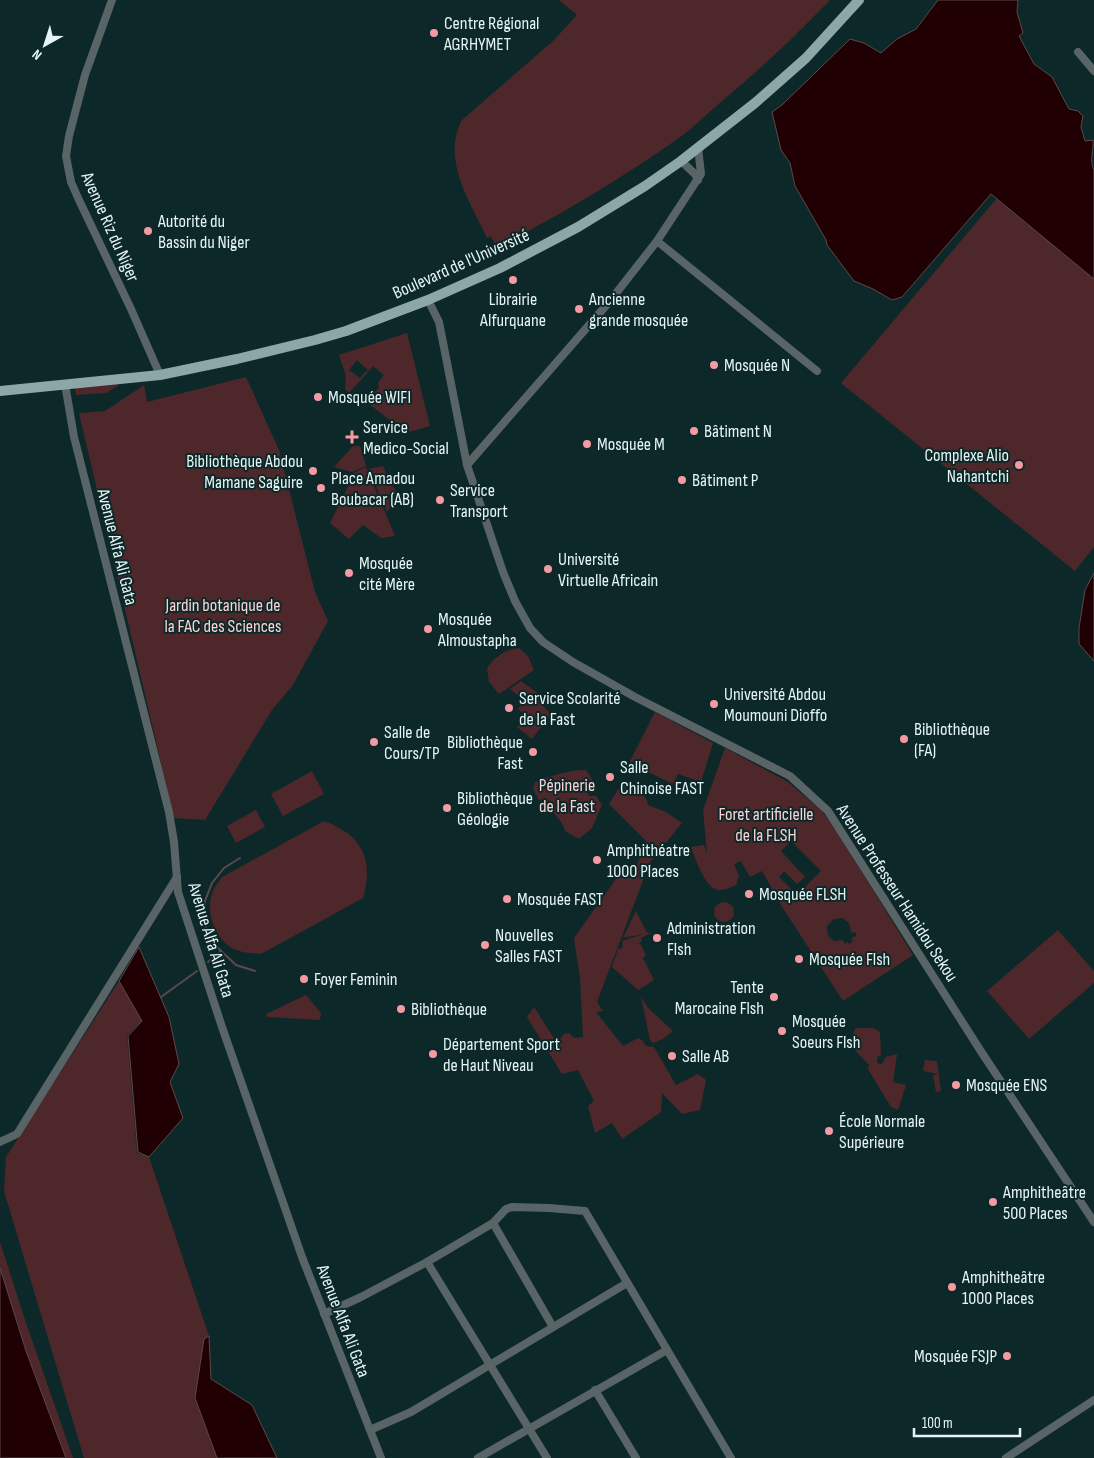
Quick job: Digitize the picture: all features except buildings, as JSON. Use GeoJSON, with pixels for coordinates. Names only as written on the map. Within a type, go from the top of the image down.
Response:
{"type":"FeatureCollection","features":[{"type":"Feature","properties":{"kind":"main road","name":"Boulevard de l'Université"},"geometry":{"type":"LineString","coordinates":[[0,391],[160,375],[237,359],[346,331],[428,300],[500,268],[578,227],[645,186],[681,161],[755,103],[806,58],[859,0]]}},
{"type":"Feature","properties":{"kind":"street","name":"Avenue Riz du Niger"},"geometry":{"type":"LineString","coordinates":[[112,0],[91,56],[74,112],[66,156],[71,182],[160,375]]}},
{"type":"Feature","properties":{"kind":"street"},"geometry":{"type":"LineString","coordinates":[[1078,52],[1094,71]]}},
{"type":"Feature","properties":{"kind":"street"},"geometry":{"type":"LineString","coordinates":[[467,465],[610,301],[657,240],[701,174],[698,148]]}},
{"type":"Feature","properties":{"kind":"street"},"geometry":{"type":"LineString","coordinates":[[681,161],[695,174],[698,180]]}},
{"type":"Feature","properties":{"kind":"street"},"geometry":{"type":"LineString","coordinates":[[657,240],[817,371]]}},
{"type":"Feature","properties":{"kind":"street","name":"Avenue Professeur Hamidou Sekou"},"geometry":{"type":"LineString","coordinates":[[428,300],[439,322],[467,465],[503,572],[524,619],[543,642],[573,662],[635,697],[790,776],[834,817],[982,1053],[1094,1222]]}},
{"type":"Feature","properties":{"kind":"street","name":"Avenue Alfa Ali Gata"},"geometry":{"type":"LineString","coordinates":[[66,384],[74,437],[169,812],[174,842],[178,892],[222,1027],[302,1257],[381,1458]]}},
{"type":"Feature","properties":{"kind":"street"},"geometry":{"type":"LineString","coordinates":[[0,1142],[17,1134],[176,877]]}},
{"type":"Feature","properties":{"kind":"street"},"geometry":{"type":"LineString","coordinates":[[324,1314],[428,1262],[493,1222],[506,1208],[549,1208],[585,1211],[731,1458]]}},
{"type":"Feature","properties":{"kind":"street"},"geometry":{"type":"LineString","coordinates":[[493,1222],[553,1327]]}},
{"type":"Feature","properties":{"kind":"street"},"geometry":{"type":"LineString","coordinates":[[428,1262],[547,1458]]}},
{"type":"Feature","properties":{"kind":"street"},"geometry":{"type":"LineString","coordinates":[[370,1430],[410,1412],[627,1283]]}},
{"type":"Feature","properties":{"kind":"street"},"geometry":{"type":"LineString","coordinates":[[478,1458],[667,1350]]}},
{"type":"Feature","properties":{"kind":"street"},"geometry":{"type":"LineString","coordinates":[[595,1390],[636,1458]]}},
{"type":"Feature","properties":{"kind":"street"},"geometry":{"type":"LineString","coordinates":[[1006,1458],[1094,1400]]}},
{"type":"Feature","properties":{"kind":"green space"},"geometry":{"type":"Polygon","coordinates":[[[559,0],[830,0],[764,64],[679,138],[591,195],[523,234],[497,246],[490,236],[487,238],[460,180],[456,165],[456,135],[462,120],[553,41],[577,15],[559,0]]]}},
{"type":"Feature","properties":{"kind":"green space","name":"Complexe Alio Nahantchi"},"geometry":{"type":"Polygon","coordinates":[[[997,198],[1094,279],[1094,547],[1075,571],[841,383],[997,198]]]}},
{"type":"Feature","properties":{"kind":"green space"},"geometry":{"type":"Polygon","coordinates":[[[407,333],[430,426],[409,432],[404,431],[365,401],[379,388],[378,383],[384,375],[373,366],[369,371],[357,360],[349,370],[360,378],[366,371],[368,372],[349,393],[345,389],[346,376],[339,355],[407,333]]]}},
{"type":"Feature","properties":{"kind":"green space","name":"Jardin botanique de la FAC des Sciences"},"geometry":{"type":"Polygon","coordinates":[[[246,377],[279,450],[315,592],[328,621],[293,685],[272,710],[205,820],[174,818],[79,413],[105,411],[144,385],[147,402],[246,377]]]}},
{"type":"Feature","properties":{"kind":"green space"},"geometry":{"type":"Polygon","coordinates":[[[118,384],[118,386],[106,393],[76,395],[75,387],[118,384]]]}},
{"type":"Feature","properties":{"kind":"green space"},"geometry":{"type":"Polygon","coordinates":[[[353,446],[360,446],[366,466],[352,472],[334,467],[353,446]]]}},
{"type":"Feature","properties":{"kind":"green space"},"geometry":{"type":"Polygon","coordinates":[[[383,466],[399,496],[387,512],[369,469],[383,466]]]}},
{"type":"Feature","properties":{"kind":"green space"},"geometry":{"type":"Polygon","coordinates":[[[366,467],[395,536],[381,538],[363,525],[349,539],[330,523],[355,472],[366,467]]]}},
{"type":"Feature","properties":{"kind":"green space"},"geometry":{"type":"Polygon","coordinates":[[[519,648],[528,656],[534,670],[499,694],[489,682],[487,668],[501,654],[519,648]]]}},
{"type":"Feature","properties":{"kind":"green space"},"geometry":{"type":"Polygon","coordinates":[[[521,681],[539,694],[543,706],[551,714],[532,739],[517,727],[526,716],[518,709],[525,701],[510,689],[521,681]]]}},
{"type":"Feature","properties":{"kind":"green space"},"geometry":{"type":"Polygon","coordinates":[[[655,712],[713,743],[701,782],[678,774],[673,784],[629,763],[655,712]]]}},
{"type":"Feature","properties":{"kind":"green space","name":"Foret artificielle de la FLSH"},"geometry":{"type":"Polygon","coordinates":[[[725,748],[788,782],[821,810],[834,827],[913,955],[843,1001],[781,905],[762,871],[750,877],[741,861],[734,864],[739,876],[736,885],[720,890],[715,889],[706,880],[691,847],[704,845],[707,853],[703,810],[725,748]],[[791,841],[781,851],[805,877],[797,884],[784,871],[779,877],[797,895],[821,871],[791,841]],[[843,918],[834,919],[827,926],[828,936],[834,941],[843,940],[845,944],[847,942],[850,944],[853,940],[851,938],[856,936],[856,933],[851,932],[849,923],[843,918]]]}},
{"type":"Feature","properties":{"kind":"green space","name":"Pépinerie de la Fast"},"geometry":{"type":"Polygon","coordinates":[[[586,770],[593,781],[586,786],[589,796],[596,796],[602,805],[592,828],[579,839],[565,831],[546,799],[539,800],[533,789],[535,782],[566,772],[586,770]]]}},
{"type":"Feature","properties":{"kind":"green space"},"geometry":{"type":"Polygon","coordinates":[[[312,771],[324,794],[283,816],[271,794],[312,771]]]}},
{"type":"Feature","properties":{"kind":"green space"},"geometry":{"type":"Polygon","coordinates":[[[627,785],[643,795],[648,805],[666,812],[682,823],[650,862],[597,1002],[603,1011],[596,1012],[623,1046],[638,1038],[646,1046],[654,1047],[676,1085],[698,1074],[706,1080],[700,1110],[682,1114],[662,1093],[661,1112],[622,1139],[612,1123],[595,1133],[588,1106],[594,1101],[578,1070],[562,1074],[527,1017],[534,1007],[557,1043],[564,1034],[569,1033],[574,1038],[583,1037],[580,978],[574,938],[626,865],[636,866],[648,843],[609,804],[620,786],[627,785]]]}},
{"type":"Feature","properties":{"kind":"green space"},"geometry":{"type":"Polygon","coordinates":[[[256,810],[265,827],[236,843],[227,826],[256,810]]]}},
{"type":"Feature","properties":{"kind":"green space"},"geometry":{"type":"Polygon","coordinates":[[[324,821],[348,833],[362,850],[366,860],[367,871],[363,898],[261,954],[241,952],[230,947],[219,936],[210,914],[211,898],[214,889],[222,877],[324,821]]]}},
{"type":"Feature","properties":{"kind":"green space"},"geometry":{"type":"Polygon","coordinates":[[[724,902],[731,905],[734,912],[731,919],[724,922],[717,919],[714,912],[717,905],[724,902]]]}},
{"type":"Feature","properties":{"kind":"green space"},"geometry":{"type":"Polygon","coordinates":[[[636,911],[647,933],[651,933],[641,938],[642,941],[636,944],[640,943],[646,955],[643,958],[654,980],[638,990],[612,967],[618,949],[623,948],[622,941],[643,934],[623,938],[636,911]]]}},
{"type":"Feature","properties":{"kind":"green space"},"geometry":{"type":"Polygon","coordinates":[[[1058,930],[1094,971],[1094,983],[1029,1039],[987,991],[1058,930]]]}},
{"type":"Feature","properties":{"kind":"green space"},"geometry":{"type":"Polygon","coordinates":[[[119,981],[142,1021],[127,1035],[137,1153],[149,1157],[209,1336],[204,1339],[195,1398],[217,1458],[84,1458],[4,1191],[6,1157],[119,981]]]}},
{"type":"Feature","properties":{"kind":"green space"},"geometry":{"type":"Polygon","coordinates":[[[306,995],[321,1013],[320,1020],[267,1017],[266,1014],[306,995]]]}},
{"type":"Feature","properties":{"kind":"green space"},"geometry":{"type":"Polygon","coordinates":[[[641,997],[648,1008],[673,1031],[663,1039],[653,1043],[650,1040],[641,997]]]}},
{"type":"Feature","properties":{"kind":"green space"},"geometry":{"type":"Polygon","coordinates":[[[856,1028],[873,1028],[880,1032],[881,1055],[878,1056],[877,1063],[882,1064],[886,1057],[897,1054],[893,1082],[906,1085],[898,1110],[891,1107],[868,1069],[869,1065],[848,1043],[856,1028]]]}},
{"type":"Feature","properties":{"kind":"green space"},"geometry":{"type":"Polygon","coordinates":[[[925,1060],[937,1061],[941,1091],[936,1092],[933,1075],[938,1074],[923,1071],[925,1060]]]}},
{"type":"Feature","properties":{"kind":"green space"},"geometry":{"type":"Polygon","coordinates":[[[0,1242],[73,1458],[66,1458],[61,1449],[26,1351],[0,1268],[0,1242]]]}},
{"type":"Feature","properties":{"kind":"shaded area"},"geometry":{"type":"Polygon","coordinates":[[[938,0],[1018,0],[1017,12],[1023,33],[1019,36],[1034,64],[1052,77],[1069,109],[1078,111],[1083,116],[1081,127],[1085,141],[1093,140],[1094,279],[991,194],[902,297],[892,300],[854,281],[827,245],[826,240],[795,186],[790,163],[781,150],[772,112],[782,105],[850,39],[864,43],[881,53],[897,39],[916,29],[938,0]]]}},
{"type":"Feature","properties":{"kind":"shaded area"},"geometry":{"type":"Polygon","coordinates":[[[1094,573],[1094,661],[1079,644],[1079,628],[1085,590],[1094,573]]]}},
{"type":"Feature","properties":{"kind":"shaded area"},"geometry":{"type":"Polygon","coordinates":[[[139,947],[169,1017],[179,1064],[170,1082],[183,1118],[149,1157],[138,1152],[128,1036],[142,1021],[119,981],[139,947]]]}},
{"type":"Feature","properties":{"kind":"shaded area"},"geometry":{"type":"Polygon","coordinates":[[[0,1268],[26,1351],[66,1458],[0,1458],[0,1268]]]}},
{"type":"Feature","properties":{"kind":"shaded area"},"geometry":{"type":"Polygon","coordinates":[[[209,1336],[211,1379],[252,1405],[277,1458],[217,1458],[195,1398],[204,1339],[209,1336]]]}},
{"type":"Feature","properties":{"kind":"waterway"},"geometry":{"type":"LineString","coordinates":[[240,858],[224,868],[212,883],[205,901],[204,920],[209,938],[221,951],[236,965],[255,971]]}},
{"type":"Feature","properties":{"kind":"waterway"},"geometry":{"type":"LineString","coordinates":[[208,962],[221,951]]}},
{"type":"Feature","properties":{"kind":"waterway"},"geometry":{"type":"LineString","coordinates":[[161,997],[197,971]]}},
{"type":"Feature","properties":{"kind":"place","name":"Centre Régional AGRHYMET"},"geometry":{"type":"Point","coordinates":[434,33]}},
{"type":"Feature","properties":{"kind":"place","name":"Autorité du Bassin du Niger"},"geometry":{"type":"Point","coordinates":[148,231]}},
{"type":"Feature","properties":{"kind":"place","name":"Librairie Alfurquane"},"geometry":{"type":"Point","coordinates":[513,280]}},
{"type":"Feature","properties":{"kind":"place","name":"Ancienne grande mosquée"},"geometry":{"type":"Point","coordinates":[579,309]}},
{"type":"Feature","properties":{"kind":"place","name":"Mosquée N"},"geometry":{"type":"Point","coordinates":[714,365]}},
{"type":"Feature","properties":{"kind":"place","name":"Mosquée WIFI"},"geometry":{"type":"Point","coordinates":[318,397]}},
{"type":"Feature","properties":{"kind":"place","name":"Bâtiment N"},"geometry":{"type":"Point","coordinates":[694,431]}},
{"type":"Feature","properties":{"kind":"place","name":"Service Medico-Social"},"geometry":{"type":"Point","coordinates":[352,437]}},
{"type":"Feature","properties":{"kind":"place","name":"Mosquée M"},"geometry":{"type":"Point","coordinates":[587,444]}},
{"type":"Feature","properties":{"kind":"place","name":"Complexe Alio Nahantchi"},"geometry":{"type":"Point","coordinates":[1019,465]}},
{"type":"Feature","properties":{"kind":"place","name":"Bibliothèque Abdou Mamane Saguire"},"geometry":{"type":"Point","coordinates":[313,471]}},
{"type":"Feature","properties":{"kind":"place","name":"Bâtiment P"},"geometry":{"type":"Point","coordinates":[682,480]}},
{"type":"Feature","properties":{"kind":"place","name":"Place Amadou Boubacar (AB)"},"geometry":{"type":"Point","coordinates":[321,488]}},
{"type":"Feature","properties":{"kind":"place","name":"Service Transport"},"geometry":{"type":"Point","coordinates":[440,500]}},
{"type":"Feature","properties":{"kind":"place","name":"Université Virtuelle Africain"},"geometry":{"type":"Point","coordinates":[548,569]}},
{"type":"Feature","properties":{"kind":"place","name":"Mosquée cité Mère"},"geometry":{"type":"Point","coordinates":[349,573]}},
{"type":"Feature","properties":{"kind":"place","name":"Mosquée Almoustapha"},"geometry":{"type":"Point","coordinates":[428,629]}},
{"type":"Feature","properties":{"kind":"place","name":"Université Abdou Moumouni Dioffo"},"geometry":{"type":"Point","coordinates":[714,704]}},
{"type":"Feature","properties":{"kind":"place","name":"Service Scolarité de la Fast"},"geometry":{"type":"Point","coordinates":[509,708]}},
{"type":"Feature","properties":{"kind":"place","name":"Bibliothèque (FA)"},"geometry":{"type":"Point","coordinates":[904,739]}},
{"type":"Feature","properties":{"kind":"place","name":"Salle de Cours/TP"},"geometry":{"type":"Point","coordinates":[374,742]}},
{"type":"Feature","properties":{"kind":"place","name":"Bibliothèque Fast"},"geometry":{"type":"Point","coordinates":[533,752]}},
{"type":"Feature","properties":{"kind":"place","name":"Salle Chinoise FAST"},"geometry":{"type":"Point","coordinates":[610,777]}},
{"type":"Feature","properties":{"kind":"place","name":"Bibliothèque Géologie"},"geometry":{"type":"Point","coordinates":[447,808]}},
{"type":"Feature","properties":{"kind":"place","name":"Amphithéatre 1000 Places"},"geometry":{"type":"Point","coordinates":[597,860]}},
{"type":"Feature","properties":{"kind":"place","name":"Mosquée FLSH"},"geometry":{"type":"Point","coordinates":[749,894]}},
{"type":"Feature","properties":{"kind":"place","name":"Mosquée FAST"},"geometry":{"type":"Point","coordinates":[507,899]}},
{"type":"Feature","properties":{"kind":"place","name":"Administration Flsh"},"geometry":{"type":"Point","coordinates":[657,938]}},
{"type":"Feature","properties":{"kind":"place","name":"Nouvelles Salles FAST"},"geometry":{"type":"Point","coordinates":[485,945]}},
{"type":"Feature","properties":{"kind":"place","name":"Mosquée Flsh"},"geometry":{"type":"Point","coordinates":[799,959]}},
{"type":"Feature","properties":{"kind":"place","name":"Foyer Feminin"},"geometry":{"type":"Point","coordinates":[304,979]}},
{"type":"Feature","properties":{"kind":"place","name":"Tente Marocaine Flsh"},"geometry":{"type":"Point","coordinates":[774,997]}},
{"type":"Feature","properties":{"kind":"place","name":"Bibliothèque"},"geometry":{"type":"Point","coordinates":[401,1009]}},
{"type":"Feature","properties":{"kind":"place","name":"Mosquée Soeurs Flsh"},"geometry":{"type":"Point","coordinates":[782,1031]}},
{"type":"Feature","properties":{"kind":"place","name":"Département Sport de Haut Niveau"},"geometry":{"type":"Point","coordinates":[433,1054]}},
{"type":"Feature","properties":{"kind":"place","name":"Salle AB"},"geometry":{"type":"Point","coordinates":[672,1056]}},
{"type":"Feature","properties":{"kind":"place","name":"Mosquée ENS"},"geometry":{"type":"Point","coordinates":[956,1085]}},
{"type":"Feature","properties":{"kind":"place","name":"École Normale Supérieure"},"geometry":{"type":"Point","coordinates":[829,1131]}},
{"type":"Feature","properties":{"kind":"place","name":"Amphitheâtre 500 Places"},"geometry":{"type":"Point","coordinates":[993,1202]}},
{"type":"Feature","properties":{"kind":"place","name":"Amphitheâtre 1000 Places"},"geometry":{"type":"Point","coordinates":[952,1287]}},
{"type":"Feature","properties":{"kind":"place","name":"Mosquée FSJP"},"geometry":{"type":"Point","coordinates":[1007,1356]}}]}
